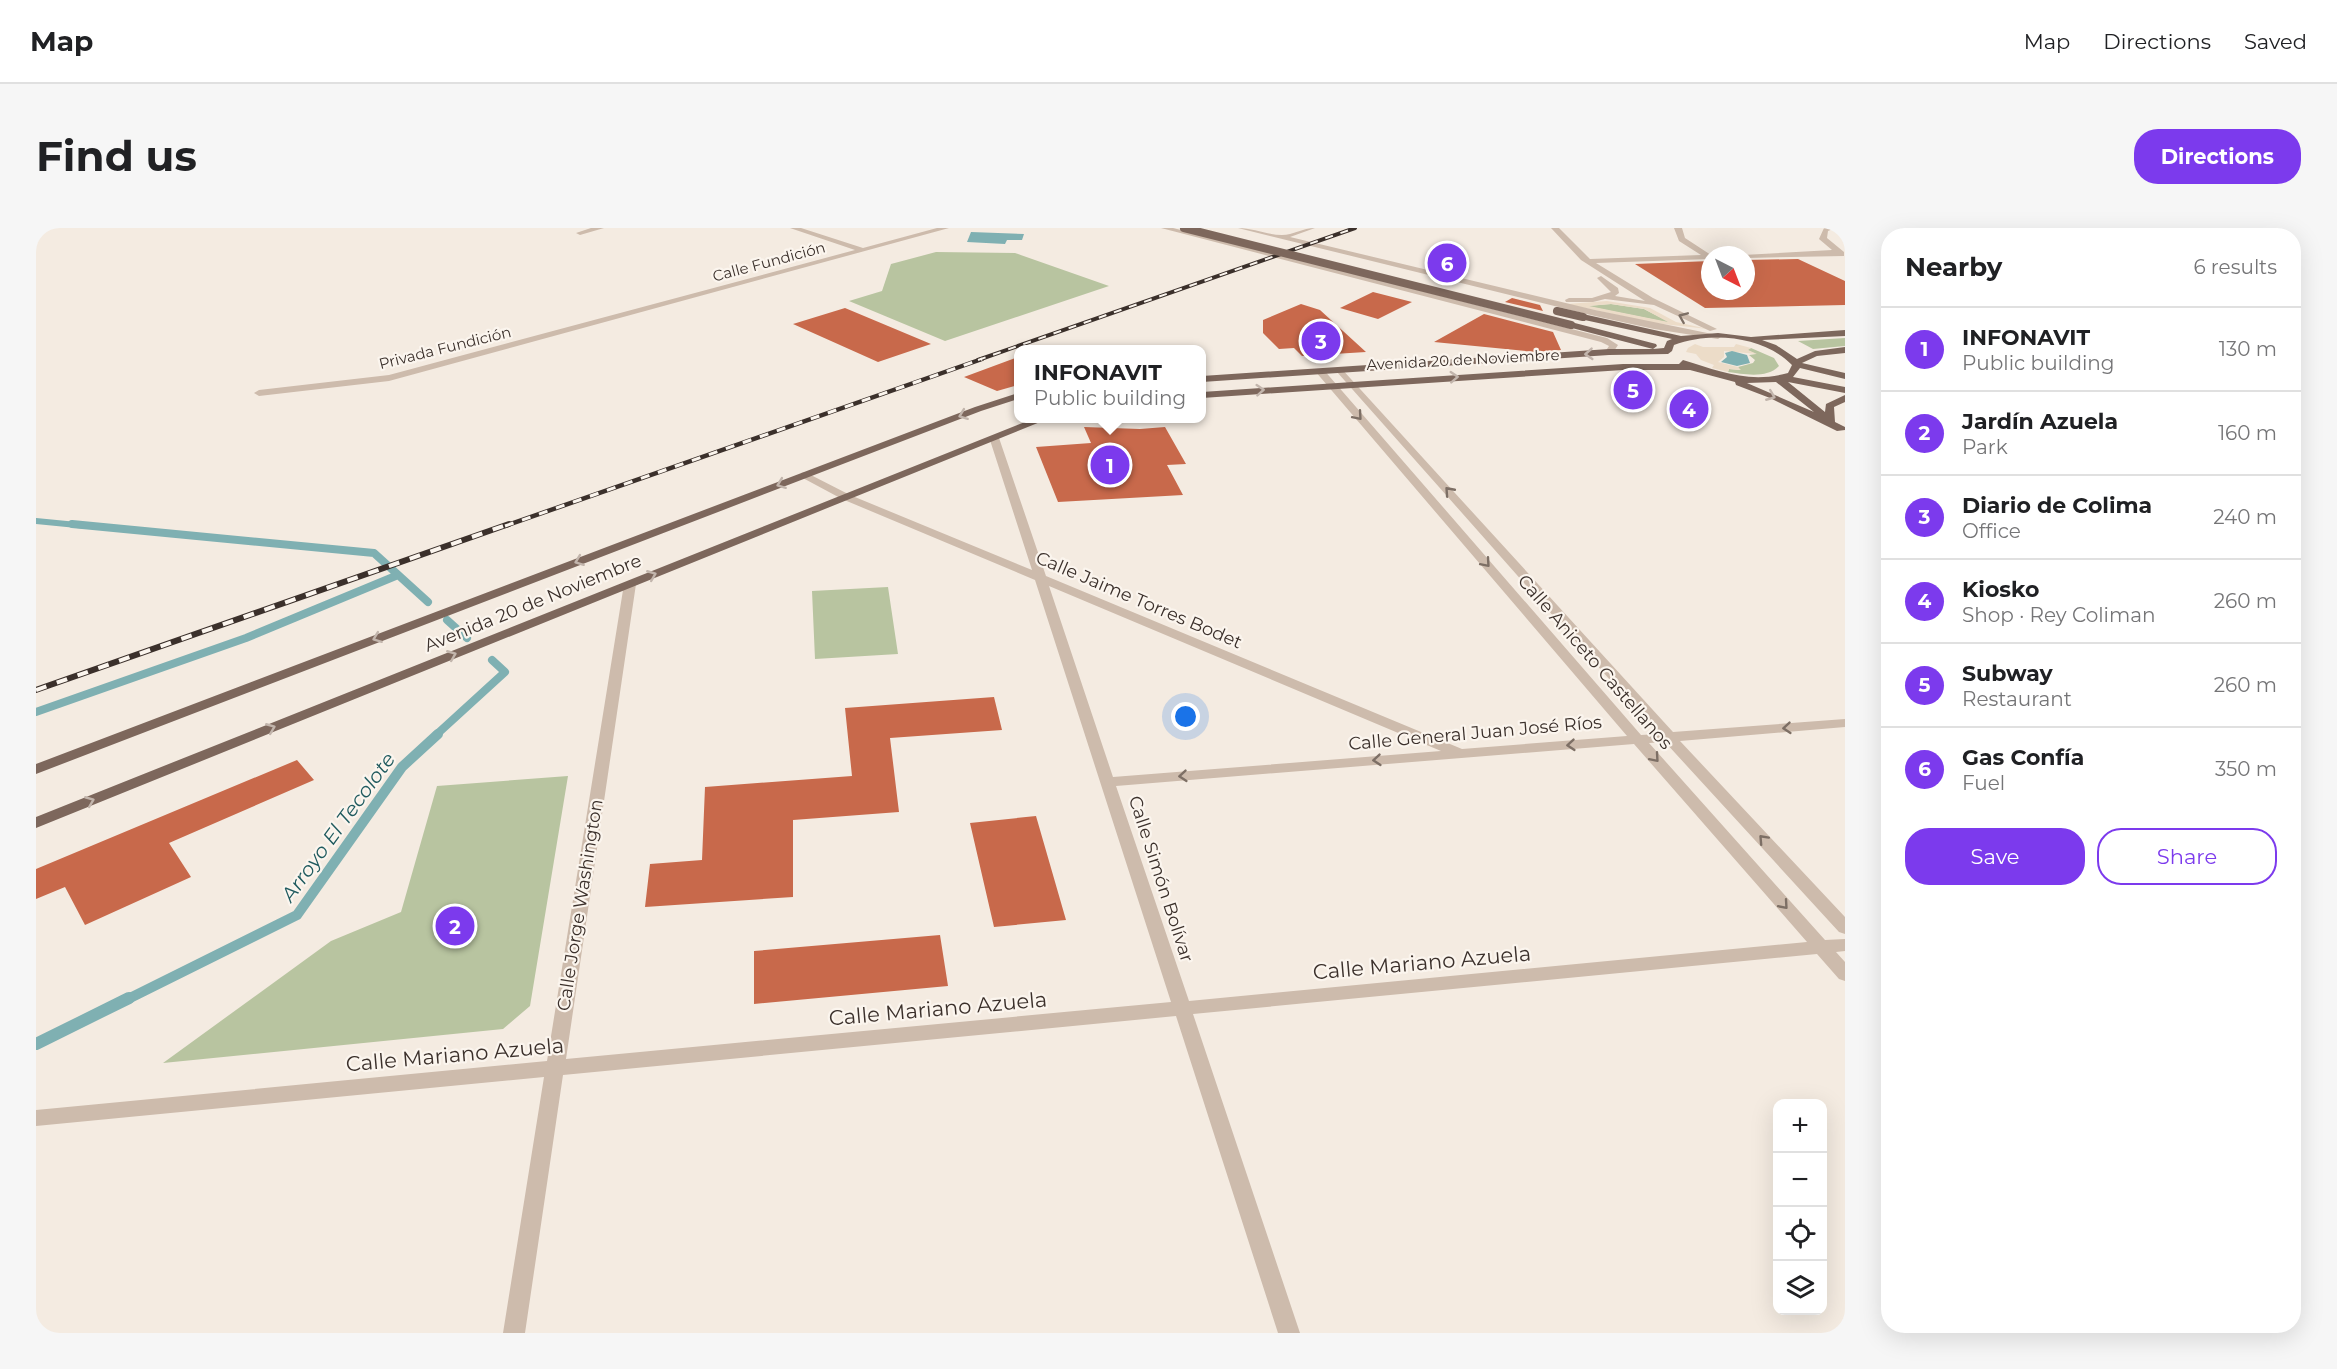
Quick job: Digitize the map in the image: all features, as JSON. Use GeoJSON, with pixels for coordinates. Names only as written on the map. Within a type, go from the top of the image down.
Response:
{"type":"FeatureCollection","features":[{"type":"Feature","properties":{"kind":"main road"},"geometry":{"type":"LineString","coordinates":[[1184,228],[1668,350],[1690,367],[1773,396],[1843,430]]}},
{"type":"Feature","properties":{"kind":"main road"},"geometry":{"type":"LineString","coordinates":[[1221,228],[1583,317],[1680,338],[1845,333]]}},
{"type":"Feature","properties":{"kind":"main road"},"geometry":{"type":"LineString","coordinates":[[1668,350],[1670,343],[1680,338]]}},
{"type":"Feature","properties":{"kind":"main road"},"geometry":{"type":"LineString","coordinates":[[1738,338],[1772,347],[1796,364],[1845,376]]}},
{"type":"Feature","properties":{"kind":"main road","name":"Avenida 20 de Noviembre"},"geometry":{"type":"LineString","coordinates":[[1206,379],[1668,350]]}},
{"type":"Feature","properties":{"kind":"main road"},"geometry":{"type":"LineString","coordinates":[[1716,375],[1750,380],[1780,378],[1791,375],[1796,364],[1815,354],[1845,350]]}},
{"type":"Feature","properties":{"kind":"main road","name":"Avenida 20 de Noviembre"},"geometry":{"type":"LineString","coordinates":[[1206,395],[1353,383],[1623,367],[1690,367]]}},
{"type":"Feature","properties":{"kind":"main road"},"geometry":{"type":"LineString","coordinates":[[1780,378],[1845,390]]}},
{"type":"Feature","properties":{"kind":"main road"},"geometry":{"type":"LineString","coordinates":[[1780,378],[1843,430]]}},
{"type":"Feature","properties":{"kind":"main road","name":"Avenida 20 de Noviembre"},"geometry":{"type":"LineString","coordinates":[[36,769],[978,409],[1014,397]]}},
{"type":"Feature","properties":{"kind":"main road"},"geometry":{"type":"LineString","coordinates":[[1831,420],[1829,406],[1845,398]]}},
{"type":"Feature","properties":{"kind":"main road","name":"Avenida 20 de Noviembre"},"geometry":{"type":"LineString","coordinates":[[36,823],[1031,423]]}},
{"type":"Feature","properties":{"kind":"street"},"geometry":{"type":"LineString","coordinates":[[580,233],[600,228]]}},
{"type":"Feature","properties":{"kind":"street"},"geometry":{"type":"LineString","coordinates":[[794,228],[864,250]]}},
{"type":"Feature","properties":{"kind":"street","name":"Calle Fundición"},"geometry":{"type":"LineString","coordinates":[[635,312],[945,228]]}},
{"type":"Feature","properties":{"kind":"street"},"geometry":{"type":"LineString","coordinates":[[1165,228],[1604,340],[1614,345],[1609,352]]}},
{"type":"Feature","properties":{"kind":"street"},"geometry":{"type":"LineString","coordinates":[[1242,228],[1654,326],[1718,336]]}},
{"type":"Feature","properties":{"kind":"street"},"geometry":{"type":"LineString","coordinates":[[1287,239],[1311,228]]}},
{"type":"Feature","properties":{"kind":"street"},"geometry":{"type":"LineString","coordinates":[[1556,228],[1561,237],[1590,261],[1660,306],[1738,338]]}},
{"type":"Feature","properties":{"kind":"street"},"geometry":{"type":"LineString","coordinates":[[1678,228],[1682,239],[1701,252]]}},
{"type":"Feature","properties":{"kind":"street"},"geometry":{"type":"LineString","coordinates":[[1831,228],[1825,230],[1823,239],[1841,254]]}},
{"type":"Feature","properties":{"kind":"street"},"geometry":{"type":"LineString","coordinates":[[1260,252],[1288,248],[1293,244],[1287,239]]}},
{"type":"Feature","properties":{"kind":"street"},"geometry":{"type":"LineString","coordinates":[[1313,265],[1307,261],[1308,257],[1315,254],[1346,253]]}},
{"type":"Feature","properties":{"kind":"street"},"geometry":{"type":"LineString","coordinates":[[1755,256],[1841,254]]}},
{"type":"Feature","properties":{"kind":"street"},"geometry":{"type":"LineString","coordinates":[[1590,261],[1701,257]]}},
{"type":"Feature","properties":{"kind":"street"},"geometry":{"type":"LineString","coordinates":[[1590,261],[1591,270],[1614,288],[1615,293],[1608,297]]}},
{"type":"Feature","properties":{"kind":"street"},"geometry":{"type":"LineString","coordinates":[[1538,299],[1577,301],[1608,297],[1660,306]]}},
{"type":"Feature","properties":{"kind":"street","name":"Privada Fundición"},"geometry":{"type":"LineString","coordinates":[[259,393],[389,378],[635,312]]}},
{"type":"Feature","properties":{"kind":"street","name":"Calle Aniceto Castellanos"},"geometry":{"type":"LineString","coordinates":[[1340,370],[1669,737],[1845,928]]}},
{"type":"Feature","properties":{"kind":"street","name":"Calle Aniceto Castellanos"},"geometry":{"type":"LineString","coordinates":[[1320,371],[1638,740],[1845,974]]}},
{"type":"Feature","properties":{"kind":"street","name":"Calle Simón Bolívar"},"geometry":{"type":"LineString","coordinates":[[994,437],[1289,1333]]}},
{"type":"Feature","properties":{"kind":"street","name":"Calle Jaime Torres Bodet"},"geometry":{"type":"LineString","coordinates":[[805,475],[846,497],[1461,753]]}},
{"type":"Feature","properties":{"kind":"street","name":"Calle Jorge Washington"},"geometry":{"type":"LineString","coordinates":[[514,1333],[630,584]]}},
{"type":"Feature","properties":{"kind":"street","name":"Calle General Juan José Ríos"},"geometry":{"type":"LineString","coordinates":[[1108,782],[1845,723]]}},
{"type":"Feature","properties":{"kind":"street","name":"Calle Mariano Azuela"},"geometry":{"type":"LineString","coordinates":[[36,1118],[1845,945]]}},
{"type":"Feature","properties":{"kind":"green space"},"geometry":{"type":"Polygon","coordinates":[[[936,252],[1015,253],[1109,286],[945,341],[849,301],[882,291],[891,264],[936,252]]]}},
{"type":"Feature","properties":{"kind":"green space"},"geometry":{"type":"Polygon","coordinates":[[[1611,304],[1644,309],[1671,323],[1586,306],[1611,304]]]}},
{"type":"Feature","properties":{"kind":"green space"},"geometry":{"type":"Polygon","coordinates":[[[1845,338],[1845,346],[1813,349],[1798,341],[1845,338]]]}},
{"type":"Feature","properties":{"kind":"green space"},"geometry":{"type":"Polygon","coordinates":[[[1751,348],[1774,358],[1779,366],[1762,374],[1728,372],[1729,369],[1740,370],[1738,367],[1753,363],[1755,360],[1749,355],[1756,354],[1747,350],[1751,348]]]}},
{"type":"Feature","properties":{"kind":"green space"},"geometry":{"type":"Polygon","coordinates":[[[888,587],[898,654],[815,659],[812,591],[888,587]]]}},
{"type":"Feature","properties":{"kind":"green space"},"geometry":{"type":"Polygon","coordinates":[[[568,776],[530,1006],[503,1029],[163,1063],[331,941],[401,912],[437,786],[568,776]]]}},
{"type":"Feature","properties":{"kind":"shaded area"},"geometry":{"type":"Polygon","coordinates":[[[1607,301],[1650,308],[1676,322],[1708,329],[1654,323],[1567,304],[1607,301]],[[1611,304],[1589,306],[1668,322],[1644,309],[1611,304]]]}},
{"type":"Feature","properties":{"kind":"shaded area"},"geometry":{"type":"Polygon","coordinates":[[[1695,344],[1703,347],[1734,347],[1736,344],[1751,348],[1748,350],[1757,354],[1724,351],[1724,357],[1718,362],[1738,367],[1741,370],[1729,369],[1728,372],[1712,368],[1714,365],[1701,360],[1696,354],[1686,352],[1695,344]]]}},
{"type":"Feature","properties":{"kind":"water"},"geometry":{"type":"Polygon","coordinates":[[[971,232],[1024,234],[1022,240],[1007,240],[1005,244],[967,242],[971,232]]]}},
{"type":"Feature","properties":{"kind":"water"},"geometry":{"type":"Polygon","coordinates":[[[1732,351],[1747,355],[1750,363],[1737,366],[1721,362],[1727,357],[1725,353],[1732,351]]]}},
{"type":"Feature","properties":{"kind":"building"},"geometry":{"type":"Polygon","coordinates":[[[1798,259],[1845,281],[1845,305],[1705,308],[1635,264],[1701,261],[1701,300],[1755,300],[1755,260],[1798,259]]]}},
{"type":"Feature","properties":{"kind":"building"},"geometry":{"type":"Polygon","coordinates":[[[1373,292],[1412,302],[1378,319],[1340,308],[1373,292]]]}},
{"type":"Feature","properties":{"kind":"building"},"geometry":{"type":"Polygon","coordinates":[[[1512,298],[1540,305],[1543,311],[1505,302],[1512,298]]]}},
{"type":"Feature","properties":{"kind":"building"},"geometry":{"type":"Polygon","coordinates":[[[1301,304],[1320,310],[1366,352],[1302,356],[1294,348],[1279,349],[1263,333],[1263,320],[1301,304]]]}},
{"type":"Feature","properties":{"kind":"building"},"geometry":{"type":"Polygon","coordinates":[[[845,308],[931,344],[878,362],[793,324],[845,308]]]}},
{"type":"Feature","properties":{"kind":"building"},"geometry":{"type":"Polygon","coordinates":[[[1484,314],[1553,332],[1561,350],[1535,352],[1434,342],[1484,314]]]}},
{"type":"Feature","properties":{"kind":"building"},"geometry":{"type":"Polygon","coordinates":[[[1014,358],[1014,386],[997,391],[964,377],[1014,358]]]}},
{"type":"Feature","properties":{"kind":"building"},"geometry":{"type":"Polygon","coordinates":[[[1084,427],[1140,429],[1165,427],[1186,464],[1167,465],[1183,495],[1058,502],[1036,447],[1091,443],[1084,427]]]}},
{"type":"Feature","properties":{"kind":"building"},"geometry":{"type":"Polygon","coordinates":[[[994,697],[1002,730],[890,738],[899,812],[793,820],[793,897],[645,907],[650,864],[702,860],[705,787],[852,776],[845,708],[994,697]]]}},
{"type":"Feature","properties":{"kind":"building"},"geometry":{"type":"Polygon","coordinates":[[[297,760],[314,780],[169,843],[191,877],[85,925],[65,887],[36,899],[36,869],[297,760]]]}},
{"type":"Feature","properties":{"kind":"building"},"geometry":{"type":"Polygon","coordinates":[[[1036,816],[1066,920],[994,927],[970,823],[1036,816]]]}},
{"type":"Feature","properties":{"kind":"building"},"geometry":{"type":"Polygon","coordinates":[[[940,935],[948,986],[754,1004],[754,951],[940,935]]]}},
{"type":"Feature","properties":{"kind":"waterway","name":"Arroyo El Tecolote"},"geometry":{"type":"LineString","coordinates":[[36,521],[87,526]]}},
{"type":"Feature","properties":{"kind":"waterway","name":"Arroyo El Tecolote"},"geometry":{"type":"LineString","coordinates":[[72,524],[374,553],[428,602]]}},
{"type":"Feature","properties":{"kind":"waterway"},"geometry":{"type":"LineString","coordinates":[[36,712],[246,638],[398,575]]}},
{"type":"Feature","properties":{"kind":"waterway","name":"Arroyo El Tecolote"},"geometry":{"type":"LineString","coordinates":[[447,620],[467,638]]}},
{"type":"Feature","properties":{"kind":"waterway","name":"Arroyo El Tecolote"},"geometry":{"type":"LineString","coordinates":[[436,735],[505,672],[492,660]]}},
{"type":"Feature","properties":{"kind":"waterway","name":"Arroyo El Tecolote"},"geometry":{"type":"LineString","coordinates":[[126,1000],[297,915],[402,767],[438,734]]}},
{"type":"Feature","properties":{"kind":"waterway","name":"Arroyo El Tecolote"},"geometry":{"type":"LineString","coordinates":[[36,1044],[129,998]]}},
{"type":"Feature","properties":{"kind":"railway"},"geometry":{"type":"LineString","coordinates":[[1021,345],[1355,228]]}},
{"type":"Feature","properties":{"kind":"railway"},"geometry":{"type":"LineString","coordinates":[[978,360],[1014,347]]}},
{"type":"Feature","properties":{"kind":"railway"},"geometry":{"type":"LineString","coordinates":[[505,526],[982,359]]}},
{"type":"Feature","properties":{"kind":"railway"},"geometry":{"type":"LineString","coordinates":[[36,690],[509,524]]}},
{"type":"Feature","properties":{"kind":"place","name":"Gas Confía"},"geometry":{"type":"Point","coordinates":[1447,263]}},
{"type":"Feature","properties":{"kind":"place","name":"Diario de Colima"},"geometry":{"type":"Point","coordinates":[1321,341]}},
{"type":"Feature","properties":{"kind":"place","name":"Subway"},"geometry":{"type":"Point","coordinates":[1633,390]}},
{"type":"Feature","properties":{"kind":"place","name":"Kiosko"},"geometry":{"type":"Point","coordinates":[1689,409]}},
{"type":"Feature","properties":{"kind":"place","name":"INFONAVIT"},"geometry":{"type":"Point","coordinates":[1110,465]}},
{"type":"Feature","properties":{"kind":"place","name":"Jardín Azuela"},"geometry":{"type":"Point","coordinates":[455,926]}}]}
